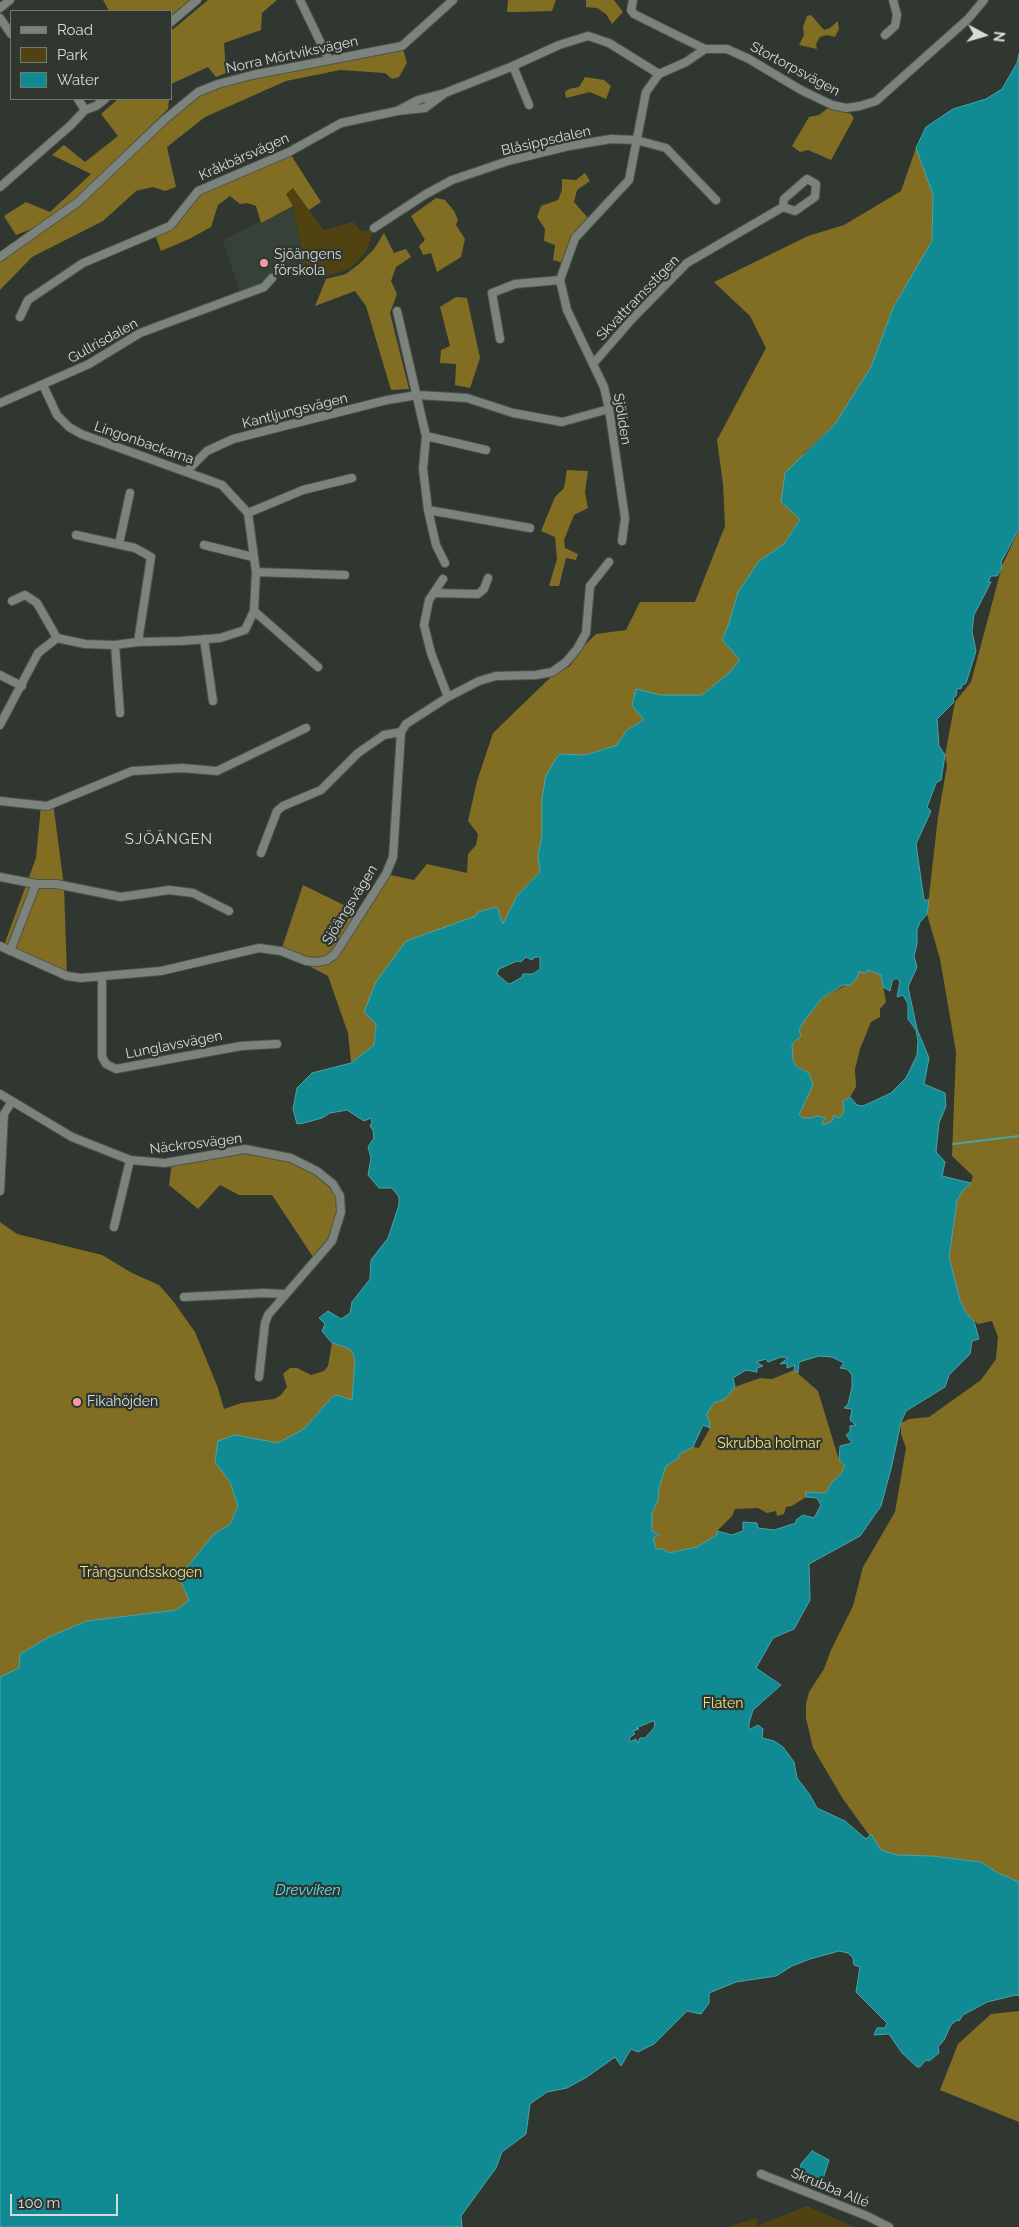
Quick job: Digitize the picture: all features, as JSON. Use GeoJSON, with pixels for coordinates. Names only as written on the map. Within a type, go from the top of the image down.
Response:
{"type":"FeatureCollection","features":[{"type":"Feature","properties":{"kind":"street"},"geometry":{"type":"LineString","coordinates":[[0,8],[10,0]]}},
{"type":"Feature","properties":{"kind":"street"},"geometry":{"type":"LineString","coordinates":[[172,21],[197,0]]}},
{"type":"Feature","properties":{"kind":"street"},"geometry":{"type":"LineString","coordinates":[[300,0],[329,60]]}},
{"type":"Feature","properties":{"kind":"street","name":"Norra Mörtviksvägen"},"geometry":{"type":"LineString","coordinates":[[0,257],[78,202],[162,121],[198,92],[218,84],[252,75],[402,46],[453,0]]}},
{"type":"Feature","properties":{"kind":"street","name":"Stortorpsvägen"},"geometry":{"type":"LineString","coordinates":[[633,0],[632,10],[634,14],[705,49],[727,49],[832,105],[846,108],[860,106],[876,100],[968,19],[984,0]]}},
{"type":"Feature","properties":{"kind":"street"},"geometry":{"type":"LineString","coordinates":[[885,35],[894,26],[897,15],[892,0]]}},
{"type":"Feature","properties":{"kind":"street"},"geometry":{"type":"LineString","coordinates":[[0,18],[10,33]]}},
{"type":"Feature","properties":{"kind":"street","name":"Kråkbärsvägen"},"geometry":{"type":"LineString","coordinates":[[20,317],[28,300],[83,262],[170,226],[198,191],[289,152],[341,123],[397,111],[418,100],[445,93],[513,66],[559,45],[588,36],[609,43],[659,74]]}},
{"type":"Feature","properties":{"kind":"street"},"geometry":{"type":"LineString","coordinates":[[500,339],[492,293],[515,284],[560,280],[575,238],[629,180],[646,92],[659,74],[686,62],[705,49]]}},
{"type":"Feature","properties":{"kind":"street"},"geometry":{"type":"LineString","coordinates":[[513,66],[529,105]]}},
{"type":"Feature","properties":{"kind":"street"},"geometry":{"type":"LineString","coordinates":[[79,100],[86,110]]}},
{"type":"Feature","properties":{"kind":"street"},"geometry":{"type":"LineString","coordinates":[[0,187],[86,110],[96,106],[103,100]]}},
{"type":"Feature","properties":{"kind":"street","name":"Blåsippsdalen"},"geometry":{"type":"LineString","coordinates":[[374,228],[426,194],[452,180],[508,161],[569,146],[611,139],[636,140],[666,148],[716,200]]}},
{"type":"Feature","properties":{"kind":"street","name":"Skvattramsstigen"},"geometry":{"type":"LineString","coordinates":[[593,364],[632,319],[687,263],[783,207],[795,211],[815,197],[816,184],[807,179],[784,199],[783,207]]}},
{"type":"Feature","properties":{"kind":"street","name":"Gullrisdalen"},"geometry":{"type":"LineString","coordinates":[[0,403],[90,364],[140,332],[264,287],[272,278]]}},
{"type":"Feature","properties":{"kind":"street","name":"Sjöliden"},"geometry":{"type":"LineString","coordinates":[[560,280],[567,310],[604,387],[625,518],[622,541]]}},
{"type":"Feature","properties":{"kind":"street"},"geometry":{"type":"LineString","coordinates":[[397,311],[426,436],[423,470],[428,510],[436,545],[445,563]]}},
{"type":"Feature","properties":{"kind":"street","name":"Lingonbackarna"},"geometry":{"type":"LineString","coordinates":[[43,385],[57,415],[69,428],[222,485],[248,513]]}},
{"type":"Feature","properties":{"kind":"street","name":"Kantljungsvägen"},"geometry":{"type":"LineString","coordinates":[[187,471],[207,451],[234,439],[387,400],[418,395],[468,398],[513,413],[562,422],[609,409]]}},
{"type":"Feature","properties":{"kind":"street"},"geometry":{"type":"LineString","coordinates":[[426,436],[486,450]]}},
{"type":"Feature","properties":{"kind":"street"},"geometry":{"type":"LineString","coordinates":[[12,601],[25,595],[37,603],[57,638],[85,644],[115,645],[220,638],[245,630],[254,610],[256,572],[248,513],[303,490],[352,478]]}},
{"type":"Feature","properties":{"kind":"street"},"geometry":{"type":"LineString","coordinates":[[119,544],[130,493]]}},
{"type":"Feature","properties":{"kind":"street"},"geometry":{"type":"LineString","coordinates":[[428,510],[530,528]]}},
{"type":"Feature","properties":{"kind":"street"},"geometry":{"type":"LineString","coordinates":[[76,535],[135,548],[151,557],[138,642]]}},
{"type":"Feature","properties":{"kind":"street"},"geometry":{"type":"LineString","coordinates":[[204,545],[254,556]]}},
{"type":"Feature","properties":{"kind":"street"},"geometry":{"type":"LineString","coordinates":[[261,852],[277,811],[283,806],[321,790],[358,753],[384,735],[401,732],[406,724],[448,697],[488,679],[496,676],[536,675],[550,672],[566,662],[577,649],[586,633],[590,586],[609,562]]}},
{"type":"Feature","properties":{"kind":"street"},"geometry":{"type":"LineString","coordinates":[[256,572],[346,575]]}},
{"type":"Feature","properties":{"kind":"street"},"geometry":{"type":"LineString","coordinates":[[434,593],[478,594],[484,589],[488,578]]}},
{"type":"Feature","properties":{"kind":"street"},"geometry":{"type":"LineString","coordinates":[[443,579],[429,600],[424,625],[431,653],[448,697]]}},
{"type":"Feature","properties":{"kind":"street"},"geometry":{"type":"LineString","coordinates":[[254,610],[318,667]]}},
{"type":"Feature","properties":{"kind":"street"},"geometry":{"type":"LineString","coordinates":[[0,725],[38,653],[57,638]]}},
{"type":"Feature","properties":{"kind":"street"},"geometry":{"type":"LineString","coordinates":[[204,639],[213,701]]}},
{"type":"Feature","properties":{"kind":"street"},"geometry":{"type":"LineString","coordinates":[[115,645],[120,713]]}},
{"type":"Feature","properties":{"kind":"street"},"geometry":{"type":"LineString","coordinates":[[0,675],[22,686]]}},
{"type":"Feature","properties":{"kind":"street"},"geometry":{"type":"LineString","coordinates":[[0,801],[47,806],[132,771],[182,768],[217,771],[306,728]]}},
{"type":"Feature","properties":{"kind":"street","name":"Sjöängsvägen"},"geometry":{"type":"LineString","coordinates":[[0,946],[68,976],[81,978],[180,967],[258,948],[280,951],[311,962],[327,960],[335,954],[386,874],[393,857],[401,732]]}},
{"type":"Feature","properties":{"kind":"street"},"geometry":{"type":"LineString","coordinates":[[0,877],[36,884],[56,884],[121,897],[169,890],[193,893],[230,911]]}},
{"type":"Feature","properties":{"kind":"street"},"geometry":{"type":"LineString","coordinates":[[10,951],[36,884]]}},
{"type":"Feature","properties":{"kind":"street","name":"Lunglavsvägen"},"geometry":{"type":"LineString","coordinates":[[102,976],[102,1057],[106,1064],[116,1069],[241,1046],[277,1044]]}},
{"type":"Feature","properties":{"kind":"street","name":"Näckrosvägen"},"geometry":{"type":"LineString","coordinates":[[0,1094],[72,1136],[130,1160],[165,1163],[246,1149],[298,1161],[317,1171],[333,1184],[340,1196],[341,1212],[332,1241],[284,1294],[268,1315],[260,1377]]}},
{"type":"Feature","properties":{"kind":"street"},"geometry":{"type":"LineString","coordinates":[[0,1191],[4,1114],[12,1101]]}},
{"type":"Feature","properties":{"kind":"street"},"geometry":{"type":"LineString","coordinates":[[114,1226],[130,1160]]}},
{"type":"Feature","properties":{"kind":"street"},"geometry":{"type":"LineString","coordinates":[[184,1297],[263,1293],[284,1294]]}},
{"type":"Feature","properties":{"kind":"street","name":"Skrubba Allé"},"geometry":{"type":"LineString","coordinates":[[760,2174],[867,2216],[889,2227]]}},
{"type":"Feature","properties":{"kind":"shaded area","name":"Sjöängens förskola"},"geometry":{"type":"Polygon","coordinates":[[[293,206],[302,251],[294,276],[272,278],[241,296],[223,240],[293,206]]]}},
{"type":"Feature","properties":{"kind":"green space"},"geometry":{"type":"Polygon","coordinates":[[[103,0],[192,0],[172,17],[172,10],[108,10],[103,0]]]}},
{"type":"Feature","properties":{"kind":"green space"},"geometry":{"type":"Polygon","coordinates":[[[208,0],[277,0],[262,13],[261,30],[224,43],[226,73],[216,77],[208,67],[172,84],[172,30],[208,0]]]}},
{"type":"Feature","properties":{"kind":"green space"},"geometry":{"type":"Polygon","coordinates":[[[508,0],[556,0],[552,11],[507,12],[508,0]]]}},
{"type":"Feature","properties":{"kind":"green space"},"geometry":{"type":"Polygon","coordinates":[[[586,0],[614,0],[623,12],[612,24],[606,14],[597,8],[586,7],[586,0]]]}},
{"type":"Feature","properties":{"kind":"green space"},"geometry":{"type":"Polygon","coordinates":[[[811,15],[824,30],[830,28],[838,21],[839,29],[835,37],[827,35],[820,37],[816,44],[817,49],[799,45],[804,35],[803,27],[807,16],[811,15]]]}},
{"type":"Feature","properties":{"kind":"green space"},"geometry":{"type":"Polygon","coordinates":[[[402,46],[407,63],[399,77],[392,79],[385,73],[340,70],[286,81],[205,117],[167,147],[176,187],[165,191],[153,187],[136,191],[103,221],[32,257],[0,290],[0,257],[78,202],[182,104],[218,84],[402,46]]]}},
{"type":"Feature","properties":{"kind":"green space"},"geometry":{"type":"Polygon","coordinates":[[[585,77],[604,80],[611,86],[606,99],[590,92],[566,98],[565,92],[579,87],[585,77]]]}},
{"type":"Feature","properties":{"kind":"green space"},"geometry":{"type":"Polygon","coordinates":[[[117,100],[169,100],[168,109],[75,200],[42,225],[16,235],[4,216],[26,202],[50,212],[91,174],[52,155],[64,145],[85,162],[118,136],[101,114],[117,100]]]}},
{"type":"Feature","properties":{"kind":"green space"},"geometry":{"type":"Polygon","coordinates":[[[828,108],[851,114],[854,118],[831,160],[808,150],[800,152],[792,146],[809,117],[819,115],[828,108]]]}},
{"type":"Feature","properties":{"kind":"green space"},"geometry":{"type":"Polygon","coordinates":[[[916,148],[933,195],[932,241],[893,308],[871,367],[835,424],[803,454],[800,518],[784,544],[759,561],[722,640],[740,660],[729,673],[702,695],[661,695],[636,690],[644,720],[627,730],[617,745],[586,755],[558,754],[542,798],[542,836],[538,856],[540,872],[517,896],[503,925],[497,907],[478,912],[476,916],[373,989],[376,1024],[374,1045],[351,1063],[348,1033],[328,976],[281,951],[303,885],[360,913],[386,874],[414,880],[427,864],[467,873],[468,854],[476,845],[478,834],[468,821],[477,781],[493,733],[553,675],[570,666],[580,650],[596,634],[626,630],[640,602],[695,602],[725,526],[723,484],[717,440],[766,348],[750,316],[714,282],[808,236],[844,225],[901,191],[916,148]]]}},
{"type":"Feature","properties":{"kind":"green space"},"geometry":{"type":"Polygon","coordinates":[[[289,152],[321,202],[309,210],[293,188],[286,194],[293,206],[261,223],[256,206],[247,203],[240,204],[230,196],[218,205],[211,227],[161,251],[154,232],[170,226],[198,191],[289,152]]]}},
{"type":"Feature","properties":{"kind":"green space"},"geometry":{"type":"Polygon","coordinates":[[[585,173],[590,181],[577,190],[574,202],[588,218],[571,236],[563,263],[553,260],[555,245],[544,241],[545,229],[537,217],[541,206],[558,200],[562,190],[562,179],[576,180],[585,173]]]}},
{"type":"Feature","properties":{"kind":"green space"},"geometry":{"type":"Polygon","coordinates":[[[293,188],[323,230],[353,222],[362,232],[374,228],[368,248],[349,269],[326,276],[294,276],[302,251],[293,206],[286,193],[293,188]]]}},
{"type":"Feature","properties":{"kind":"green space"},"geometry":{"type":"Polygon","coordinates":[[[436,198],[445,200],[454,211],[458,220],[456,225],[465,239],[461,257],[437,272],[431,253],[423,255],[419,246],[425,240],[411,216],[436,198]]]}},
{"type":"Feature","properties":{"kind":"green space"},"geometry":{"type":"Polygon","coordinates":[[[384,233],[394,253],[406,249],[411,257],[396,267],[391,281],[397,294],[390,313],[409,389],[391,390],[366,306],[355,291],[315,306],[326,279],[346,274],[359,264],[374,249],[384,233]]]}},
{"type":"Feature","properties":{"kind":"green space"},"geometry":{"type":"Polygon","coordinates":[[[456,297],[467,298],[480,358],[470,388],[455,385],[456,364],[440,363],[441,350],[450,346],[440,307],[456,297]]]}},
{"type":"Feature","properties":{"kind":"green space"},"geometry":{"type":"Polygon","coordinates":[[[567,470],[588,471],[585,493],[588,508],[574,515],[564,540],[565,548],[578,554],[576,560],[566,558],[559,586],[549,586],[557,559],[555,537],[541,531],[555,497],[564,488],[567,470]]]}},
{"type":"Feature","properties":{"kind":"green space"},"geometry":{"type":"Polygon","coordinates":[[[1019,530],[1019,1882],[998,1873],[981,1862],[932,1856],[897,1855],[880,1850],[843,1799],[813,1748],[806,1718],[806,1704],[809,1692],[824,1669],[831,1650],[853,1606],[863,1567],[895,1512],[906,1448],[901,1434],[901,1423],[909,1419],[929,1417],[981,1380],[996,1359],[998,1337],[992,1321],[978,1324],[966,1313],[960,1300],[949,1257],[957,1201],[963,1190],[971,1183],[973,1176],[952,1156],[956,1052],[940,959],[927,914],[938,817],[947,766],[945,755],[955,702],[971,682],[1001,570],[997,576],[1019,530]]]}},
{"type":"Feature","properties":{"kind":"green space"},"geometry":{"type":"Polygon","coordinates":[[[53,803],[64,886],[67,976],[3,948],[36,858],[41,805],[53,803]]]}},
{"type":"Feature","properties":{"kind":"green space"},"geometry":{"type":"Polygon","coordinates":[[[868,970],[881,975],[886,1002],[880,1009],[880,1017],[871,1022],[860,1049],[855,1069],[856,1087],[850,1097],[843,1101],[844,1112],[839,1118],[834,1116],[832,1121],[823,1125],[825,1118],[803,1118],[799,1115],[806,1100],[809,1073],[797,1067],[793,1061],[792,1044],[801,1036],[799,1030],[804,1021],[823,997],[850,983],[859,971],[868,970]]]}},
{"type":"Feature","properties":{"kind":"green space"},"geometry":{"type":"Polygon","coordinates":[[[236,1149],[270,1153],[317,1171],[340,1196],[332,1241],[315,1260],[272,1195],[239,1195],[220,1185],[198,1209],[169,1185],[172,1162],[236,1149]]]}},
{"type":"Feature","properties":{"kind":"green space","name":"Trångsundsskogen"},"geometry":{"type":"Polygon","coordinates":[[[0,1222],[17,1234],[102,1255],[132,1273],[159,1285],[195,1332],[218,1388],[224,1409],[241,1403],[274,1399],[281,1395],[287,1387],[283,1374],[290,1368],[297,1368],[311,1375],[324,1371],[328,1366],[332,1343],[348,1348],[353,1353],[355,1361],[352,1401],[337,1395],[332,1397],[304,1429],[278,1443],[262,1442],[215,1462],[230,1482],[238,1507],[230,1524],[214,1534],[179,1577],[189,1600],[177,1611],[87,1621],[50,1637],[20,1654],[19,1668],[0,1677],[0,1222]]]}},
{"type":"Feature","properties":{"kind":"green space","name":"Skrubba holmar"},"geometry":{"type":"Polygon","coordinates":[[[794,1370],[818,1391],[839,1460],[845,1466],[841,1474],[832,1482],[826,1493],[807,1492],[806,1497],[792,1506],[786,1507],[784,1514],[777,1516],[776,1511],[767,1513],[758,1508],[735,1509],[732,1516],[717,1531],[717,1535],[697,1547],[669,1553],[655,1549],[652,1513],[658,1500],[659,1488],[666,1466],[679,1458],[679,1454],[693,1447],[699,1448],[710,1428],[709,1420],[705,1415],[708,1409],[714,1403],[725,1399],[735,1387],[760,1378],[772,1379],[794,1370]]]}},
{"type":"Feature","properties":{"kind":"green space"},"geometry":{"type":"Polygon","coordinates":[[[1019,2011],[1019,2122],[940,2090],[958,2044],[991,2014],[1019,2011]]]}},
{"type":"Feature","properties":{"kind":"green space"},"geometry":{"type":"Polygon","coordinates":[[[807,2206],[854,2227],[726,2227],[757,2218],[757,2226],[807,2206]]]}},
{"type":"Feature","properties":{"kind":"water","name":"Drevviken"},"geometry":{"type":"Polygon","coordinates":[[[1019,54],[1019,529],[1001,562],[1002,568],[997,576],[991,576],[988,582],[991,582],[974,615],[972,631],[976,651],[966,683],[961,686],[962,688],[957,689],[956,696],[953,698],[954,702],[937,719],[939,746],[945,755],[941,780],[936,783],[927,807],[931,811],[916,844],[924,900],[929,900],[927,914],[920,922],[917,930],[917,944],[914,956],[917,967],[908,987],[917,1029],[929,1058],[924,1084],[945,1093],[946,1106],[939,1123],[936,1152],[945,1162],[942,1176],[971,1183],[963,1190],[957,1201],[949,1257],[960,1300],[966,1313],[974,1321],[979,1339],[972,1341],[970,1354],[949,1375],[945,1387],[906,1411],[901,1422],[881,1506],[860,1536],[809,1564],[810,1600],[794,1629],[773,1638],[756,1668],[781,1685],[753,1710],[749,1730],[758,1725],[763,1729],[762,1738],[774,1741],[783,1747],[794,1762],[797,1778],[817,1808],[845,1821],[866,1839],[871,1834],[881,1850],[897,1855],[932,1856],[981,1862],[998,1873],[1019,1882],[1019,1996],[1016,1995],[987,2002],[963,2015],[959,2021],[957,2020],[951,2025],[944,2040],[938,2047],[939,2053],[929,2061],[926,2060],[920,2067],[917,2067],[902,2053],[889,2034],[874,2035],[877,2028],[885,2028],[887,2023],[856,1992],[860,1967],[854,1965],[853,1958],[848,1953],[839,1951],[810,1959],[792,1966],[776,1976],[736,1982],[709,1993],[709,2003],[701,2014],[687,2011],[654,2044],[638,2052],[631,2049],[621,2066],[615,2057],[587,2077],[567,2088],[547,2092],[530,2104],[526,2134],[502,2152],[496,2168],[461,2216],[462,2227],[0,2227],[0,1677],[19,1668],[20,1654],[49,1637],[87,1621],[177,1610],[189,1600],[179,1577],[214,1534],[230,1524],[238,1507],[230,1482],[215,1462],[218,1441],[235,1435],[278,1443],[304,1429],[332,1397],[337,1395],[352,1400],[355,1361],[353,1353],[348,1348],[332,1343],[322,1331],[325,1324],[319,1318],[328,1311],[341,1319],[350,1313],[352,1302],[370,1279],[371,1260],[388,1238],[399,1205],[399,1197],[392,1188],[379,1188],[368,1175],[371,1158],[368,1147],[374,1138],[373,1130],[370,1126],[371,1118],[364,1121],[347,1110],[330,1113],[322,1118],[297,1124],[293,1109],[297,1088],[312,1073],[351,1063],[374,1045],[376,1024],[364,1012],[376,982],[406,941],[476,916],[478,912],[497,907],[503,924],[517,896],[540,872],[538,856],[542,836],[542,798],[546,775],[559,754],[586,755],[617,745],[627,730],[644,720],[632,706],[636,689],[661,695],[702,695],[729,673],[740,660],[722,640],[738,592],[759,561],[784,544],[800,519],[781,502],[785,473],[835,424],[871,367],[893,308],[932,241],[933,195],[916,148],[926,127],[953,109],[986,99],[1002,89],[1017,63],[1019,54]],[[526,957],[521,962],[517,961],[499,969],[497,974],[510,984],[522,977],[523,974],[533,974],[540,969],[540,957],[535,957],[532,960],[526,957]],[[868,970],[865,974],[859,971],[857,978],[850,985],[843,985],[823,997],[804,1021],[799,1030],[801,1036],[792,1044],[793,1061],[797,1067],[809,1073],[813,1085],[799,1115],[803,1118],[818,1116],[825,1118],[823,1125],[832,1121],[834,1115],[839,1118],[844,1112],[843,1101],[850,1097],[857,1105],[863,1106],[891,1093],[906,1078],[917,1055],[918,1041],[916,1030],[908,1019],[908,1004],[903,995],[897,997],[900,981],[896,978],[892,981],[890,991],[883,987],[881,975],[868,970]],[[819,1356],[799,1362],[798,1373],[794,1370],[795,1365],[787,1368],[787,1363],[780,1364],[788,1358],[781,1357],[768,1362],[766,1359],[756,1362],[763,1366],[757,1368],[757,1372],[746,1370],[733,1378],[735,1387],[725,1399],[714,1403],[706,1415],[710,1428],[703,1425],[693,1447],[679,1454],[679,1458],[666,1466],[659,1488],[658,1500],[652,1513],[652,1531],[659,1535],[653,1538],[656,1549],[663,1549],[669,1553],[697,1547],[717,1535],[717,1531],[732,1535],[743,1531],[743,1522],[757,1523],[758,1528],[774,1530],[796,1523],[796,1520],[803,1515],[814,1518],[821,1505],[817,1498],[806,1497],[806,1492],[826,1493],[845,1466],[839,1460],[840,1446],[852,1443],[846,1435],[850,1432],[850,1426],[856,1425],[850,1420],[852,1409],[844,1408],[848,1404],[852,1387],[852,1375],[847,1369],[840,1368],[844,1363],[832,1357],[819,1356]],[[653,1721],[636,1728],[639,1729],[633,1731],[635,1734],[630,1737],[629,1742],[636,1739],[638,1743],[640,1738],[645,1738],[654,1728],[655,1722],[653,1721]]]}},
{"type":"Feature","properties":{"kind":"water"},"geometry":{"type":"Polygon","coordinates":[[[812,2151],[829,2160],[821,2185],[805,2180],[800,2169],[801,2164],[812,2151]]]}},
{"type":"Feature","properties":{"kind":"waterway"},"geometry":{"type":"LineString","coordinates":[[953,1144],[1019,1136]]}},
{"type":"Feature","properties":{"kind":"place","name":"Sjöängens förskola"},"geometry":{"type":"Point","coordinates":[264,263]}},
{"type":"Feature","properties":{"kind":"place","name":"Fikahöjden"},"geometry":{"type":"Point","coordinates":[77,1402]}},
{"type":"Feature","properties":{"kind":"district","name":"SJÖÄNGEN"},"geometry":{"type":"Point","coordinates":[169,839]}},
{"type":"Feature","properties":{"kind":"park label","name":"Flaten"},"geometry":{"type":"Point","coordinates":[723,1704]}}]}
